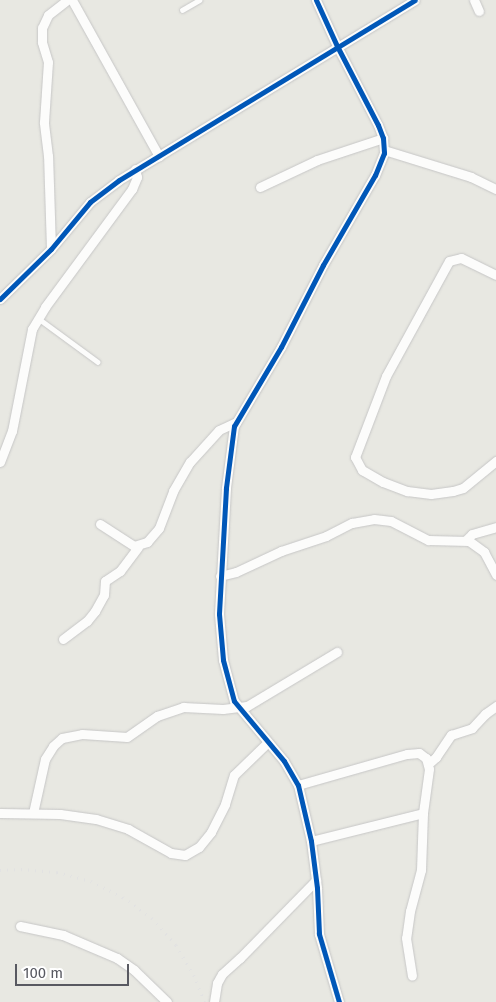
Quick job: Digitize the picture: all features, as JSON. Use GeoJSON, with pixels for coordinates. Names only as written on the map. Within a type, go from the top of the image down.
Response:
{"type":"FeatureCollection","features":[{"type":"Feature","properties":{"kind":"street"},"geometry":{"type":"LineString","coordinates":[[51,248],[48,156],[44,122],[48,62],[42,42],[42,28],[48,15],[67,0]]}},
{"type":"Feature","properties":{"kind":"street"},"geometry":{"type":"LineString","coordinates":[[72,0],[159,156]]}},
{"type":"Feature","properties":{"kind":"street"},"geometry":{"type":"LineString","coordinates":[[316,0],[383,138],[384,150],[375,175],[323,265],[281,347],[236,422],[227,478],[219,614],[222,653],[229,688],[238,707],[284,761],[298,785],[311,841],[316,880],[319,934],[339,1002]]}},
{"type":"Feature","properties":{"kind":"street"},"geometry":{"type":"LineString","coordinates":[[0,299],[51,248],[90,202],[136,169],[415,0]]}},
{"type":"Feature","properties":{"kind":"street"},"geometry":{"type":"LineString","coordinates":[[474,0],[479,11]]}},
{"type":"Feature","properties":{"kind":"street"},"geometry":{"type":"LineString","coordinates":[[260,187],[317,160],[355,150],[383,138]]}},
{"type":"Feature","properties":{"kind":"street"},"geometry":{"type":"LineString","coordinates":[[384,150],[471,178],[496,189]]}},
{"type":"Feature","properties":{"kind":"street"},"geometry":{"type":"LineString","coordinates":[[0,462],[12,431],[30,335],[38,318],[132,189],[137,177],[136,169]]}},
{"type":"Feature","properties":{"kind":"street"},"geometry":{"type":"LineString","coordinates":[[496,275],[461,258],[449,261],[386,376],[355,457],[362,470],[383,482],[407,491],[431,494],[463,488],[496,461]]}},
{"type":"Feature","properties":{"kind":"street"},"geometry":{"type":"LineString","coordinates":[[64,639],[91,616],[104,595],[105,581],[120,571],[138,547],[150,539],[159,528],[173,491],[194,456],[221,428],[236,422]]}},
{"type":"Feature","properties":{"kind":"street"},"geometry":{"type":"LineString","coordinates":[[220,576],[232,574],[280,551],[318,539],[352,523],[367,520],[391,521],[431,540],[466,540],[484,552],[496,575]]}},
{"type":"Feature","properties":{"kind":"street"},"geometry":{"type":"LineString","coordinates":[[100,524],[121,539],[138,547]]}},
{"type":"Feature","properties":{"kind":"street"},"geometry":{"type":"LineString","coordinates":[[466,540],[472,534],[496,527]]}},
{"type":"Feature","properties":{"kind":"street"},"geometry":{"type":"LineString","coordinates":[[33,813],[45,760],[53,746],[62,738],[82,734],[127,737],[150,720],[174,709],[249,706],[337,652]]}},
{"type":"Feature","properties":{"kind":"street"},"geometry":{"type":"LineString","coordinates":[[428,764],[436,758],[451,735],[472,728],[485,714],[496,706]]}},
{"type":"Feature","properties":{"kind":"street"},"geometry":{"type":"LineString","coordinates":[[0,813],[60,814],[96,819],[128,829],[171,853],[185,854],[199,847],[211,832],[225,804],[234,775],[268,742]]}},
{"type":"Feature","properties":{"kind":"street"},"geometry":{"type":"LineString","coordinates":[[298,785],[408,754],[422,754],[428,764],[423,814],[421,870],[409,917],[406,938],[412,976]]}},
{"type":"Feature","properties":{"kind":"street"},"geometry":{"type":"LineString","coordinates":[[311,841],[423,814]]}},
{"type":"Feature","properties":{"kind":"street"},"geometry":{"type":"LineString","coordinates":[[214,1002],[217,983],[222,974],[316,880]]}},
{"type":"Feature","properties":{"kind":"street"},"geometry":{"type":"LineString","coordinates":[[20,926],[63,935],[117,958],[134,970],[167,1002]]}},
{"type":"Feature","properties":{"kind":"lane"},"geometry":{"type":"LineString","coordinates":[[182,10],[199,0]]}},
{"type":"Feature","properties":{"kind":"lane"},"geometry":{"type":"LineString","coordinates":[[38,318],[98,362]]}},
{"type":"Feature","properties":{"kind":"railway"},"geometry":{"type":"LineString","coordinates":[[0,870],[21,869],[57,872],[91,881],[123,897],[152,918],[176,945],[194,975],[205,1002]]}},
{"type":"Feature","properties":{"kind":"cycle path"},"geometry":{"type":"LineString","coordinates":[[316,0],[337,46],[378,125],[383,138],[384,153],[375,175],[323,265],[281,347],[234,426],[226,488],[219,614],[223,660],[234,701],[284,761],[298,785],[311,841],[317,888],[319,934],[339,1002]]}},
{"type":"Feature","properties":{"kind":"cycle path"},"geometry":{"type":"LineString","coordinates":[[0,299],[51,249],[90,202],[119,180],[415,0]]}}]}
